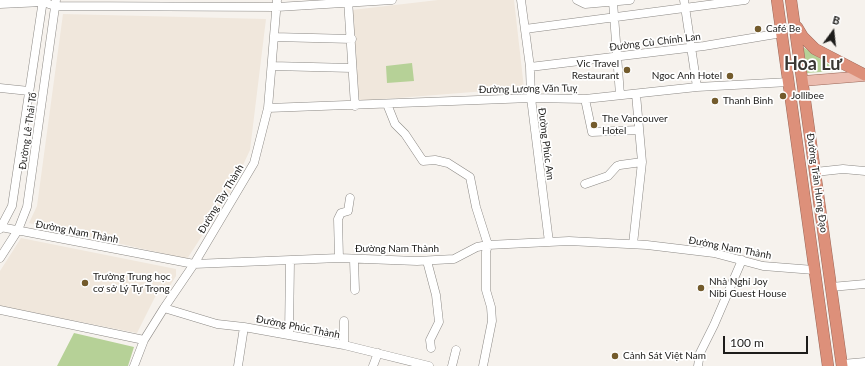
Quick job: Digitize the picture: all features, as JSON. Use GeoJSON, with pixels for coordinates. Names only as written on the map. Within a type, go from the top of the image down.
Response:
{"type":"FeatureCollection","features":[{"type":"Feature","properties":{"kind":"highway","name":"Đường Trân Hưng Đạo"},"geometry":{"type":"LineString","coordinates":[[777,0],[827,366]]}},
{"type":"Feature","properties":{"kind":"highway","name":"Đường Trân Hưng Đạo"},"geometry":{"type":"LineString","coordinates":[[791,0],[842,365]]}},
{"type":"Feature","properties":{"kind":"highway"},"geometry":{"type":"LineString","coordinates":[[794,21],[803,37],[815,49],[865,76]]}},
{"type":"Feature","properties":{"kind":"highway"},"geometry":{"type":"LineString","coordinates":[[789,82],[803,81]]}},
{"type":"Feature","properties":{"kind":"highway"},"geometry":{"type":"LineString","coordinates":[[827,366],[842,365]]}},
{"type":"Feature","properties":{"kind":"main road"},"geometry":{"type":"LineString","coordinates":[[803,81],[865,76]]}},
{"type":"Feature","properties":{"kind":"street"},"geometry":{"type":"LineString","coordinates":[[0,4],[43,1],[56,3],[277,4],[392,0]]}},
{"type":"Feature","properties":{"kind":"street","name":"Đường Phúc Am"},"geometry":{"type":"LineString","coordinates":[[522,0],[530,67],[530,98],[548,242]]}},
{"type":"Feature","properties":{"kind":"street"},"geometry":{"type":"LineString","coordinates":[[577,0],[585,4],[630,0]]}},
{"type":"Feature","properties":{"kind":"street"},"geometry":{"type":"LineString","coordinates":[[525,29],[613,18],[684,4],[745,0]]}},
{"type":"Feature","properties":{"kind":"street","name":"Đường Lê Thái Tổ"},"geometry":{"type":"LineString","coordinates":[[0,228],[12,206],[43,1]]}},
{"type":"Feature","properties":{"kind":"street"},"geometry":{"type":"LineString","coordinates":[[348,2],[352,39],[352,68],[355,106]]}},
{"type":"Feature","properties":{"kind":"street"},"geometry":{"type":"LineString","coordinates":[[613,2],[613,18],[620,95]]}},
{"type":"Feature","properties":{"kind":"street","name":"Đường Lê Thái Tổ"},"geometry":{"type":"LineString","coordinates":[[0,258],[18,230],[27,207],[56,3]]}},
{"type":"Feature","properties":{"kind":"street","name":"Đường Tây Thành"},"geometry":{"type":"LineString","coordinates":[[134,366],[144,340],[194,264],[254,163],[268,108],[277,4]]}},
{"type":"Feature","properties":{"kind":"street"},"geometry":{"type":"LineString","coordinates":[[684,4],[697,87]]}},
{"type":"Feature","properties":{"kind":"street","name":"Đường Cù Chính Lan"},"geometry":{"type":"LineString","coordinates":[[530,67],[691,47],[782,33]]}},
{"type":"Feature","properties":{"kind":"street"},"geometry":{"type":"LineString","coordinates":[[274,37],[352,39]]}},
{"type":"Feature","properties":{"kind":"street"},"geometry":{"type":"LineString","coordinates":[[272,66],[352,68]]}},
{"type":"Feature","properties":{"kind":"street","name":"Đường Lương Văn Tuỵ"},"geometry":{"type":"LineString","coordinates":[[268,108],[355,106],[530,98],[585,99],[697,87],[789,82]]}},
{"type":"Feature","properties":{"kind":"street"},"geometry":{"type":"LineString","coordinates":[[0,88],[29,91]]}},
{"type":"Feature","properties":{"kind":"street"},"geometry":{"type":"LineString","coordinates":[[632,244],[642,162],[636,94]]}},
{"type":"Feature","properties":{"kind":"street"},"geometry":{"type":"LineString","coordinates":[[585,99],[592,132],[639,130]]}},
{"type":"Feature","properties":{"kind":"street"},"geometry":{"type":"LineString","coordinates":[[387,104],[395,124],[405,134],[423,161],[434,160],[448,163],[470,177],[476,207],[488,245],[486,252],[486,290],[491,307],[492,321],[483,366]]}},
{"type":"Feature","properties":{"kind":"street"},"geometry":{"type":"LineString","coordinates":[[21,146],[36,149]]}},
{"type":"Feature","properties":{"kind":"street"},"geometry":{"type":"LineString","coordinates":[[585,184],[608,176],[617,166],[642,162]]}},
{"type":"Feature","properties":{"kind":"street"},"geometry":{"type":"LineString","coordinates":[[815,172],[843,169],[865,171]]}},
{"type":"Feature","properties":{"kind":"street"},"geometry":{"type":"LineString","coordinates":[[339,258],[338,219],[341,213],[348,210],[350,198]]}},
{"type":"Feature","properties":{"kind":"street","name":"Đường Nam Thành"},"geometry":{"type":"LineString","coordinates":[[0,228],[18,230],[194,264],[339,258],[354,260],[427,261],[454,259],[477,247],[488,245],[569,241],[632,244],[714,253],[763,266],[814,270]]}},
{"type":"Feature","properties":{"kind":"street"},"geometry":{"type":"LineString","coordinates":[[289,335],[290,260]]}},
{"type":"Feature","properties":{"kind":"street"},"geometry":{"type":"LineString","coordinates":[[354,260],[355,290]]}},
{"type":"Feature","properties":{"kind":"street"},"geometry":{"type":"LineString","coordinates":[[698,366],[700,353],[714,325],[742,260]]}},
{"type":"Feature","properties":{"kind":"street"},"geometry":{"type":"LineString","coordinates":[[427,261],[436,295],[439,322],[430,340],[431,348]]}},
{"type":"Feature","properties":{"kind":"street"},"geometry":{"type":"LineString","coordinates":[[831,287],[865,284]]}},
{"type":"Feature","properties":{"kind":"street","name":"Đường Phúc Thành"},"geometry":{"type":"LineString","coordinates":[[164,308],[217,324],[244,327],[344,345],[429,366]]}},
{"type":"Feature","properties":{"kind":"street"},"geometry":{"type":"LineString","coordinates":[[0,310],[144,340]]}},
{"type":"Feature","properties":{"kind":"street"},"geometry":{"type":"LineString","coordinates":[[344,321],[344,345]]}},
{"type":"Feature","properties":{"kind":"street"},"geometry":{"type":"LineString","coordinates":[[238,366],[244,327]]}},
{"type":"Feature","properties":{"kind":"street"},"geometry":{"type":"LineString","coordinates":[[452,366],[456,350]]}},
{"type":"Feature","properties":{"kind":"street"},"geometry":{"type":"LineString","coordinates":[[373,366],[378,353]]}},
{"type":"Feature","properties":{"kind":"street"},"geometry":{"type":"LineString","coordinates":[[842,365],[865,362]]}},
{"type":"Feature","properties":{"kind":"shaded area"},"geometry":{"type":"Polygon","coordinates":[[[438,0],[514,0],[524,88],[359,101],[352,10],[438,0]]]}},
{"type":"Feature","properties":{"kind":"shaded area"},"geometry":{"type":"Polygon","coordinates":[[[63,14],[266,19],[250,150],[231,191],[187,259],[29,223],[37,206],[63,14]]]}},
{"type":"Feature","properties":{"kind":"shaded area","name":"Trường Trung học cơ sở Lý Tự Trọng"},"geometry":{"type":"Polygon","coordinates":[[[21,238],[176,269],[176,276],[165,294],[158,291],[137,333],[0,306],[0,271],[21,238]]]}},
{"type":"Feature","properties":{"kind":"green space"},"geometry":{"type":"Polygon","coordinates":[[[803,47],[834,68],[834,71],[807,73],[803,47]]]}},
{"type":"Feature","properties":{"kind":"green space"},"geometry":{"type":"Polygon","coordinates":[[[412,63],[414,81],[387,83],[386,66],[412,63]]]}},
{"type":"Feature","properties":{"kind":"green space"},"geometry":{"type":"Polygon","coordinates":[[[74,333],[134,347],[128,366],[57,366],[74,333]]]}},
{"type":"Feature","properties":{"kind":"place","name":"Café Be"},"geometry":{"type":"Point","coordinates":[758,29]}},
{"type":"Feature","properties":{"kind":"place","name":"Vic Travel Restaurant"},"geometry":{"type":"Point","coordinates":[627,70]}},
{"type":"Feature","properties":{"kind":"place","name":"Ngoc Anh Hotel"},"geometry":{"type":"Point","coordinates":[730,76]}},
{"type":"Feature","properties":{"kind":"place","name":"Jollibee"},"geometry":{"type":"Point","coordinates":[783,96]}},
{"type":"Feature","properties":{"kind":"place","name":"Thanh Binh"},"geometry":{"type":"Point","coordinates":[715,101]}},
{"type":"Feature","properties":{"kind":"place","name":"The Vancouver Hotel"},"geometry":{"type":"Point","coordinates":[594,125]}},
{"type":"Feature","properties":{"kind":"place","name":"Trường Trung học cơ sở Lý Tự Trọng"},"geometry":{"type":"Point","coordinates":[85,283]}},
{"type":"Feature","properties":{"kind":"place","name":"Nhà Nghỉ Joy Nibi Guest House"},"geometry":{"type":"Point","coordinates":[701,288]}},
{"type":"Feature","properties":{"kind":"place","name":"Cảnh Sát Việt Nam"},"geometry":{"type":"Point","coordinates":[615,356]}},
{"type":"Feature","properties":{"kind":"district","name":"Hoa Lư"},"geometry":{"type":"Point","coordinates":[813,64]}}]}
